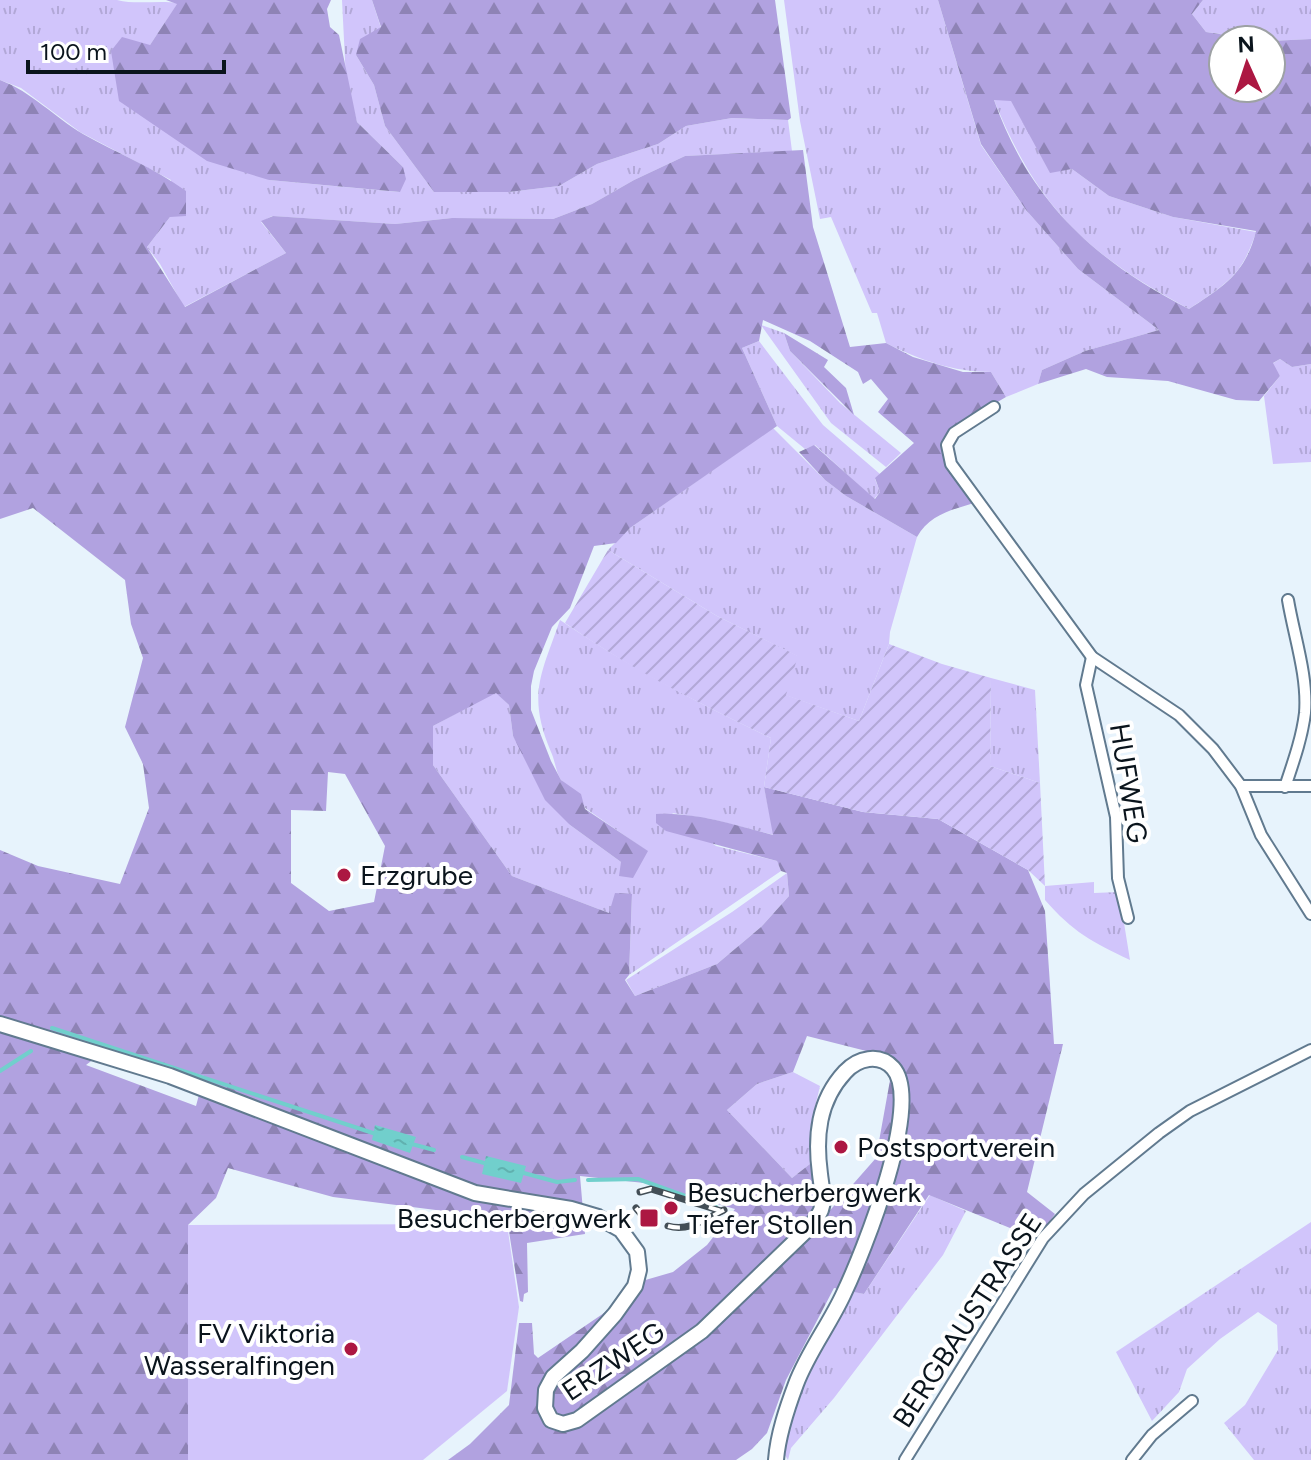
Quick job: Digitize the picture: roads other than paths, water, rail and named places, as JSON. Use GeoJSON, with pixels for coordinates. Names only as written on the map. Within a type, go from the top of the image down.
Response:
{"type":"FeatureCollection","features":[{"type":"Feature","properties":{"kind":"street"},"geometry":{"type":"LineString","coordinates":[[994,407],[954,433],[947,445],[951,464],[1092,657],[1179,715],[1213,749],[1241,786],[1261,835],[1311,914]]}},
{"type":"Feature","properties":{"kind":"street"},"geometry":{"type":"LineString","coordinates":[[1285,787],[1305,713],[1304,687],[1288,600]]}},
{"type":"Feature","properties":{"kind":"street","name":"HUFWEG"},"geometry":{"type":"LineString","coordinates":[[1092,657],[1086,685],[1116,817],[1118,878],[1128,918]]}},
{"type":"Feature","properties":{"kind":"street"},"geometry":{"type":"LineString","coordinates":[[1241,786],[1311,786]]}},
{"type":"Feature","properties":{"kind":"street","name":"ERZWEG"},"geometry":{"type":"LineString","coordinates":[[0,1024],[170,1076],[475,1193],[571,1209],[598,1217],[621,1230],[637,1252],[639,1270],[635,1286],[582,1351],[553,1377],[546,1390],[545,1408],[551,1420],[563,1424],[577,1420],[702,1331],[812,1225],[823,1207],[816,1146],[818,1124],[828,1098],[845,1071],[862,1059],[877,1059],[890,1065],[900,1077],[904,1107],[883,1193],[843,1295],[797,1382],[778,1439],[776,1460]]}},
{"type":"Feature","properties":{"kind":"street","name":"BERGBAUSTRASSE"},"geometry":{"type":"LineString","coordinates":[[905,1460],[1043,1238],[1084,1194],[1190,1111],[1311,1050]]}},
{"type":"Feature","properties":{"kind":"street"},"geometry":{"type":"LineString","coordinates":[[1132,1460],[1152,1435],[1192,1401]]}},
{"type":"Feature","properties":{"kind":"water"},"geometry":{"type":"Polygon","coordinates":[[[375,1125],[416,1137],[410,1153],[372,1140],[375,1125]]]}},
{"type":"Feature","properties":{"kind":"water"},"geometry":{"type":"Polygon","coordinates":[[[486,1156],[526,1166],[521,1183],[482,1174],[486,1156]]]}},
{"type":"Feature","properties":{"kind":"waterway"},"geometry":{"type":"LineString","coordinates":[[52,1028],[376,1134]]}},
{"type":"Feature","properties":{"kind":"waterway"},"geometry":{"type":"LineString","coordinates":[[0,1071],[31,1051]]}},
{"type":"Feature","properties":{"kind":"waterway"},"geometry":{"type":"LineString","coordinates":[[408,1143],[434,1150]]}},
{"type":"Feature","properties":{"kind":"waterway"},"geometry":{"type":"LineString","coordinates":[[462,1157],[488,1164]]}},
{"type":"Feature","properties":{"kind":"waterway"},"geometry":{"type":"LineString","coordinates":[[520,1172],[557,1182],[575,1180]]}},
{"type":"Feature","properties":{"kind":"waterway"},"geometry":{"type":"LineString","coordinates":[[588,1180],[638,1179],[716,1207]]}},
{"type":"Feature","properties":{"kind":"railway"},"geometry":{"type":"LineString","coordinates":[[640,1192],[651,1189],[721,1211]]}},
{"type":"Feature","properties":{"kind":"railway"},"geometry":{"type":"LineString","coordinates":[[636,1208],[641,1214]]}},
{"type":"Feature","properties":{"kind":"railway"},"geometry":{"type":"LineString","coordinates":[[668,1226],[690,1226],[724,1210]]}},
{"type":"Feature","properties":{"kind":"place","name":"Erzgrube"},"geometry":{"type":"Point","coordinates":[344,875]}},
{"type":"Feature","properties":{"kind":"place","name":"Postsportverein"},"geometry":{"type":"Point","coordinates":[841,1147]}},
{"type":"Feature","properties":{"kind":"place","name":"Besucherbergwerk Tiefer Stollen"},"geometry":{"type":"Point","coordinates":[671,1208]}},
{"type":"Feature","properties":{"kind":"place","name":"Besucherbergwerk"},"geometry":{"type":"Point","coordinates":[649,1218]}},
{"type":"Feature","properties":{"kind":"place","name":"FV Viktoria Wasseralfingen"},"geometry":{"type":"Point","coordinates":[351,1349]}}]}
